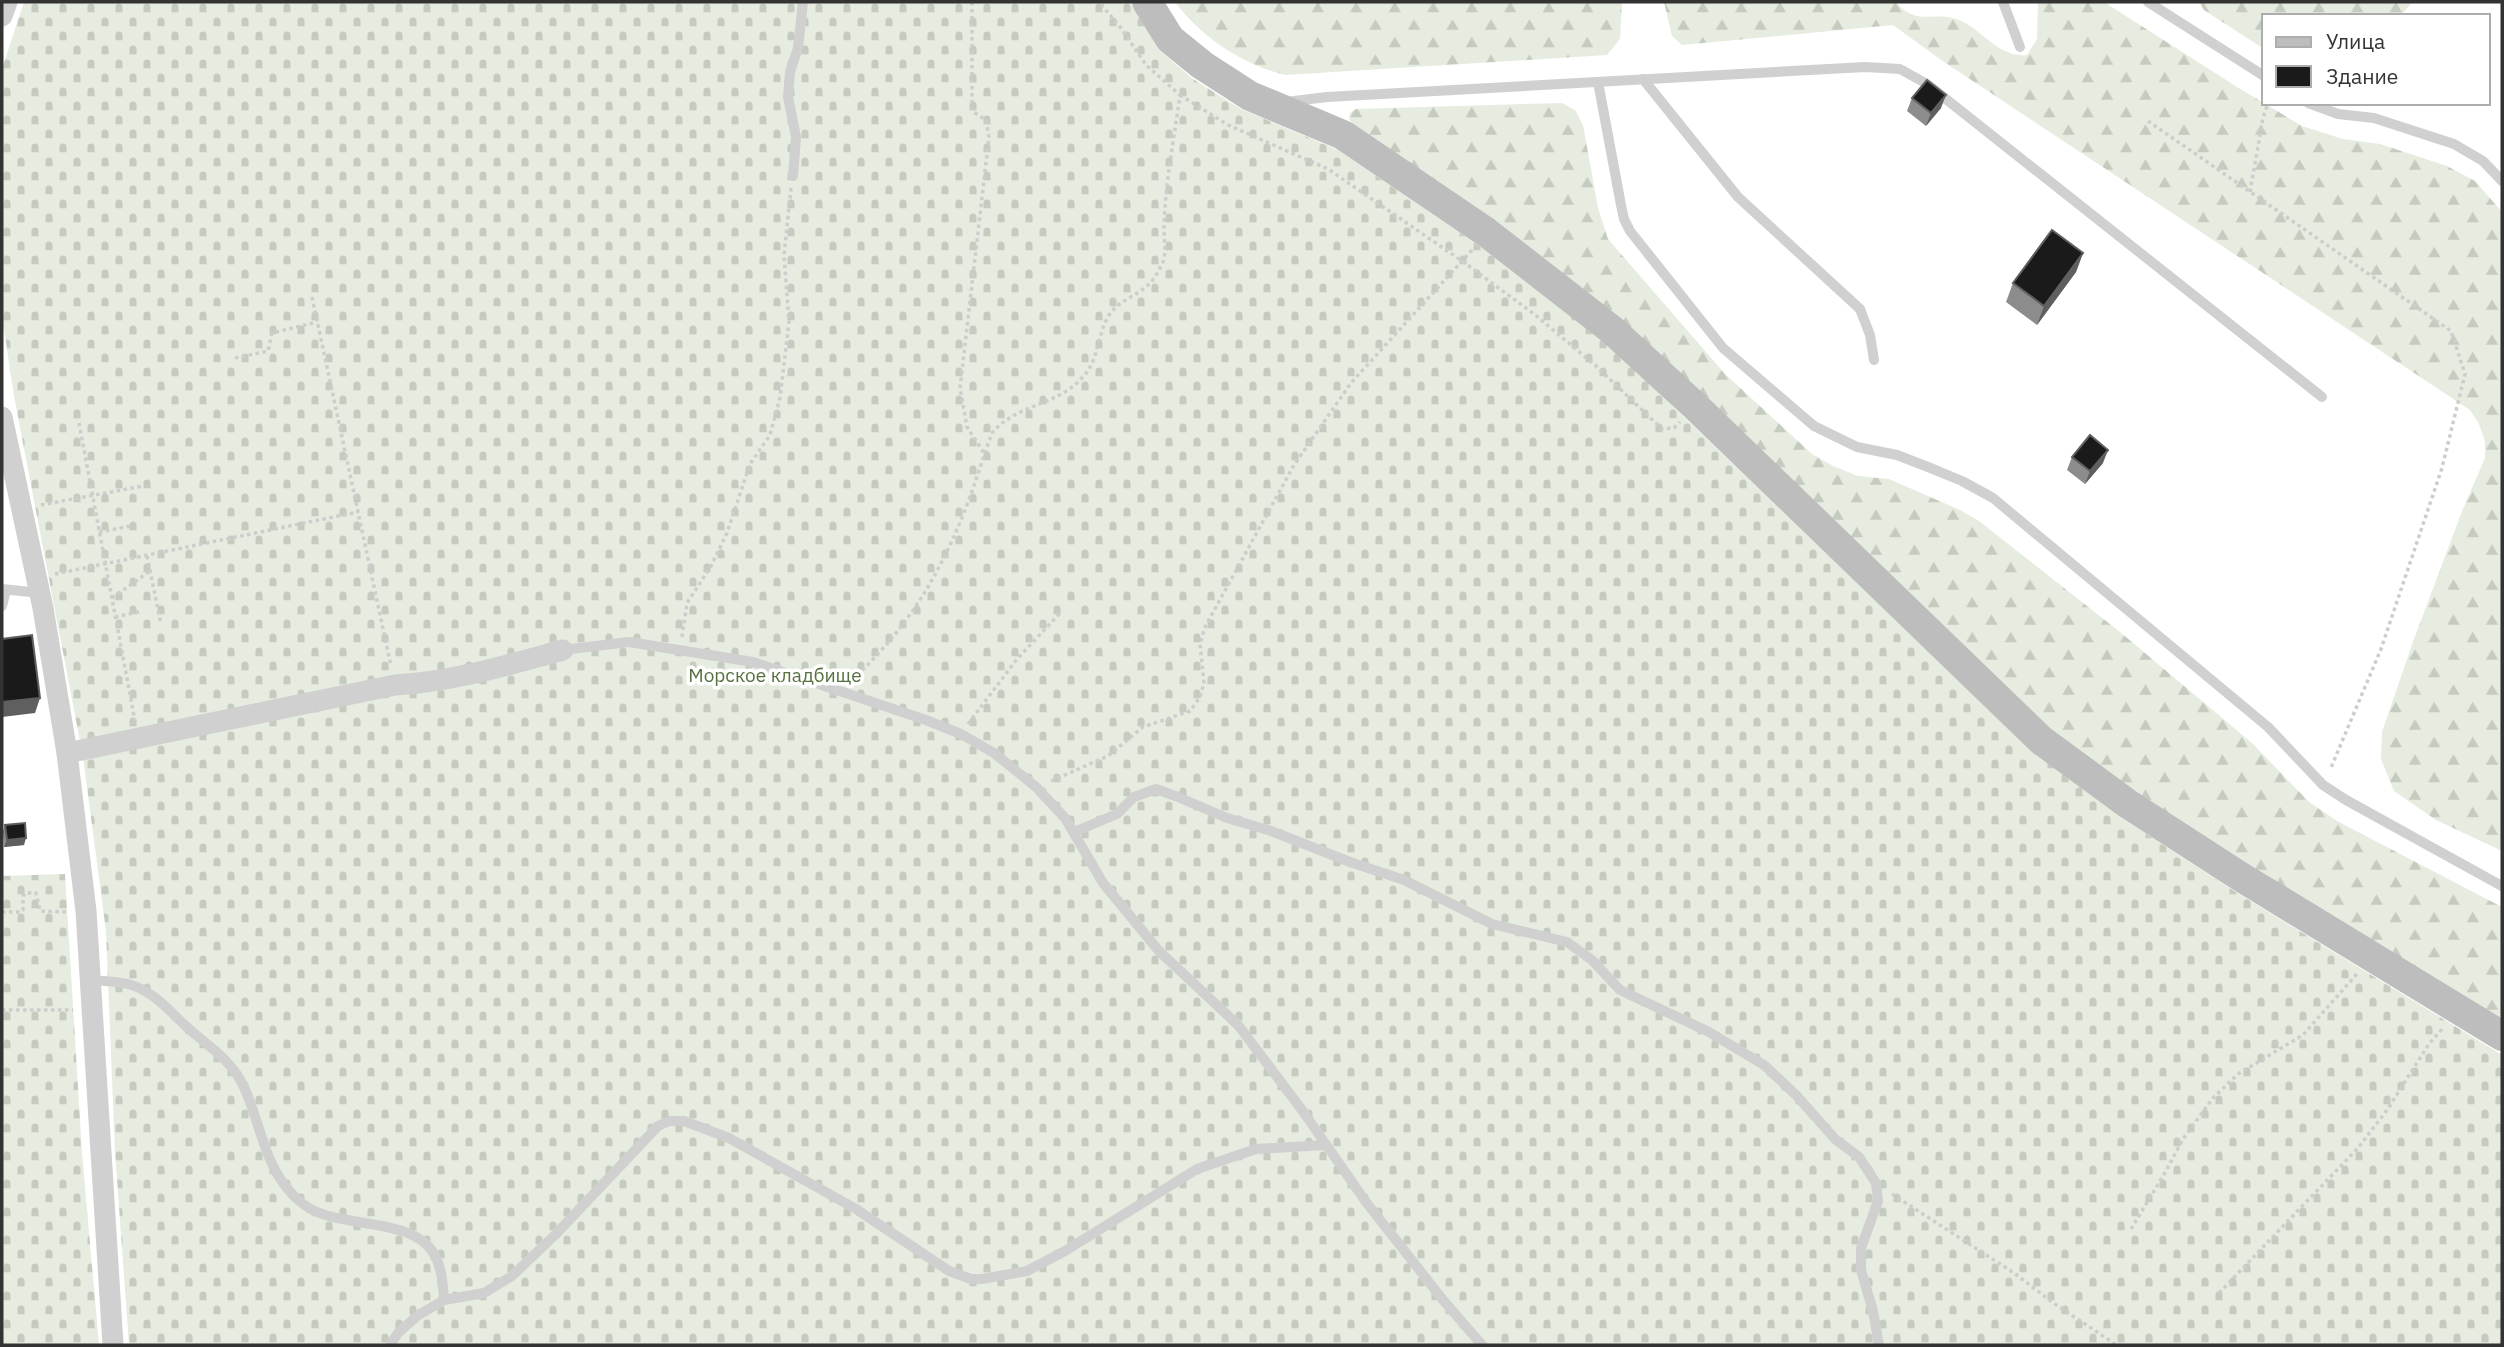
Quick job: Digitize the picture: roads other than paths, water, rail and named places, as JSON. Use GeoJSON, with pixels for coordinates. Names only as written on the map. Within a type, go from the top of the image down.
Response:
{"type":"FeatureCollection","features":[{"type":"Feature","properties":{"kind":"main road"},"geometry":{"type":"LineString","coordinates":[[1147,2],[1170,39],[1202,65],[1250,96],[1343,135],[1486,232],[1612,330],[1695,406],[2041,740],[2128,804],[2241,877],[2502,1036]]}},
{"type":"Feature","properties":{"kind":"street"},"geometry":{"type":"LineString","coordinates":[[2,16],[6,2]]}},
{"type":"Feature","properties":{"kind":"street"},"geometry":{"type":"LineString","coordinates":[[2,417],[9,481],[22,508],[67,753],[86,911],[99,1156],[113,1345]]}},
{"type":"Feature","properties":{"kind":"street"},"geometry":{"type":"LineString","coordinates":[[67,753],[395,685],[425,684],[563,650]]}},
{"type":"Feature","properties":{"kind":"lane"},"geometry":{"type":"LineString","coordinates":[[793,176],[796,137],[788,97],[790,72],[798,48],[803,2]]}},
{"type":"Feature","properties":{"kind":"lane"},"geometry":{"type":"LineString","coordinates":[[2003,2],[2020,47]]}},
{"type":"Feature","properties":{"kind":"lane"},"geometry":{"type":"LineString","coordinates":[[2148,2],[2262,75]]}},
{"type":"Feature","properties":{"kind":"lane"},"geometry":{"type":"LineString","coordinates":[[1273,104],[1327,97],[1881,66],[1908,72],[1955,106],[2322,397]]}},
{"type":"Feature","properties":{"kind":"lane"},"geometry":{"type":"LineString","coordinates":[[1643,79],[1738,197],[1860,309],[1870,335],[1874,360]]}},
{"type":"Feature","properties":{"kind":"lane"},"geometry":{"type":"LineString","coordinates":[[1598,82],[1624,219],[1630,232],[1723,348],[1777,396],[1830,436],[1857,447],[1908,459],[1962,481],[1993,498],[2268,727],[2323,785],[2502,886]]}},
{"type":"Feature","properties":{"kind":"lane"},"geometry":{"type":"LineString","coordinates":[[2313,105],[2338,114],[2374,118],[2455,144],[2483,162],[2502,181]]}},
{"type":"Feature","properties":{"kind":"lane"},"geometry":{"type":"LineString","coordinates":[[2,606],[4,590],[38,586]]}},
{"type":"Feature","properties":{"kind":"lane"},"geometry":{"type":"LineString","coordinates":[[563,650],[629,642],[753,662],[961,734],[994,753],[1036,787],[1065,818],[1111,892],[1159,951],[1238,1025],[1366,1202],[1482,1345]]}},
{"type":"Feature","properties":{"kind":"lane"},"geometry":{"type":"LineString","coordinates":[[1074,832],[1116,814],[1133,797],[1156,789],[1227,818],[1271,831],[1404,880],[1492,924],[1567,942],[1592,960],[1620,990],[1709,1032],[1764,1065],[1796,1095],[1835,1139],[1859,1157],[1876,1183],[1878,1201],[1861,1248],[1861,1270],[1879,1345]]}},
{"type":"Feature","properties":{"kind":"lane"},"geometry":{"type":"LineString","coordinates":[[91,980],[129,984],[156,997],[187,1028],[227,1060],[243,1084],[272,1163],[287,1188],[310,1209],[331,1217],[401,1231],[421,1240],[433,1252],[442,1275],[444,1300]]}},
{"type":"Feature","properties":{"kind":"lane"},"geometry":{"type":"LineString","coordinates":[[390,1345],[398,1333],[417,1316],[444,1300],[484,1293],[512,1276],[555,1235],[658,1126],[669,1121],[684,1121],[729,1138],[856,1209],[949,1272],[971,1279],[1027,1271],[1065,1251],[1197,1169],[1256,1149],[1326,1145]]}},
{"type":"Feature","properties":{"kind":"park label","name":"Морское кладбище"},"geometry":{"type":"Point","coordinates":[775,675]}}]}
